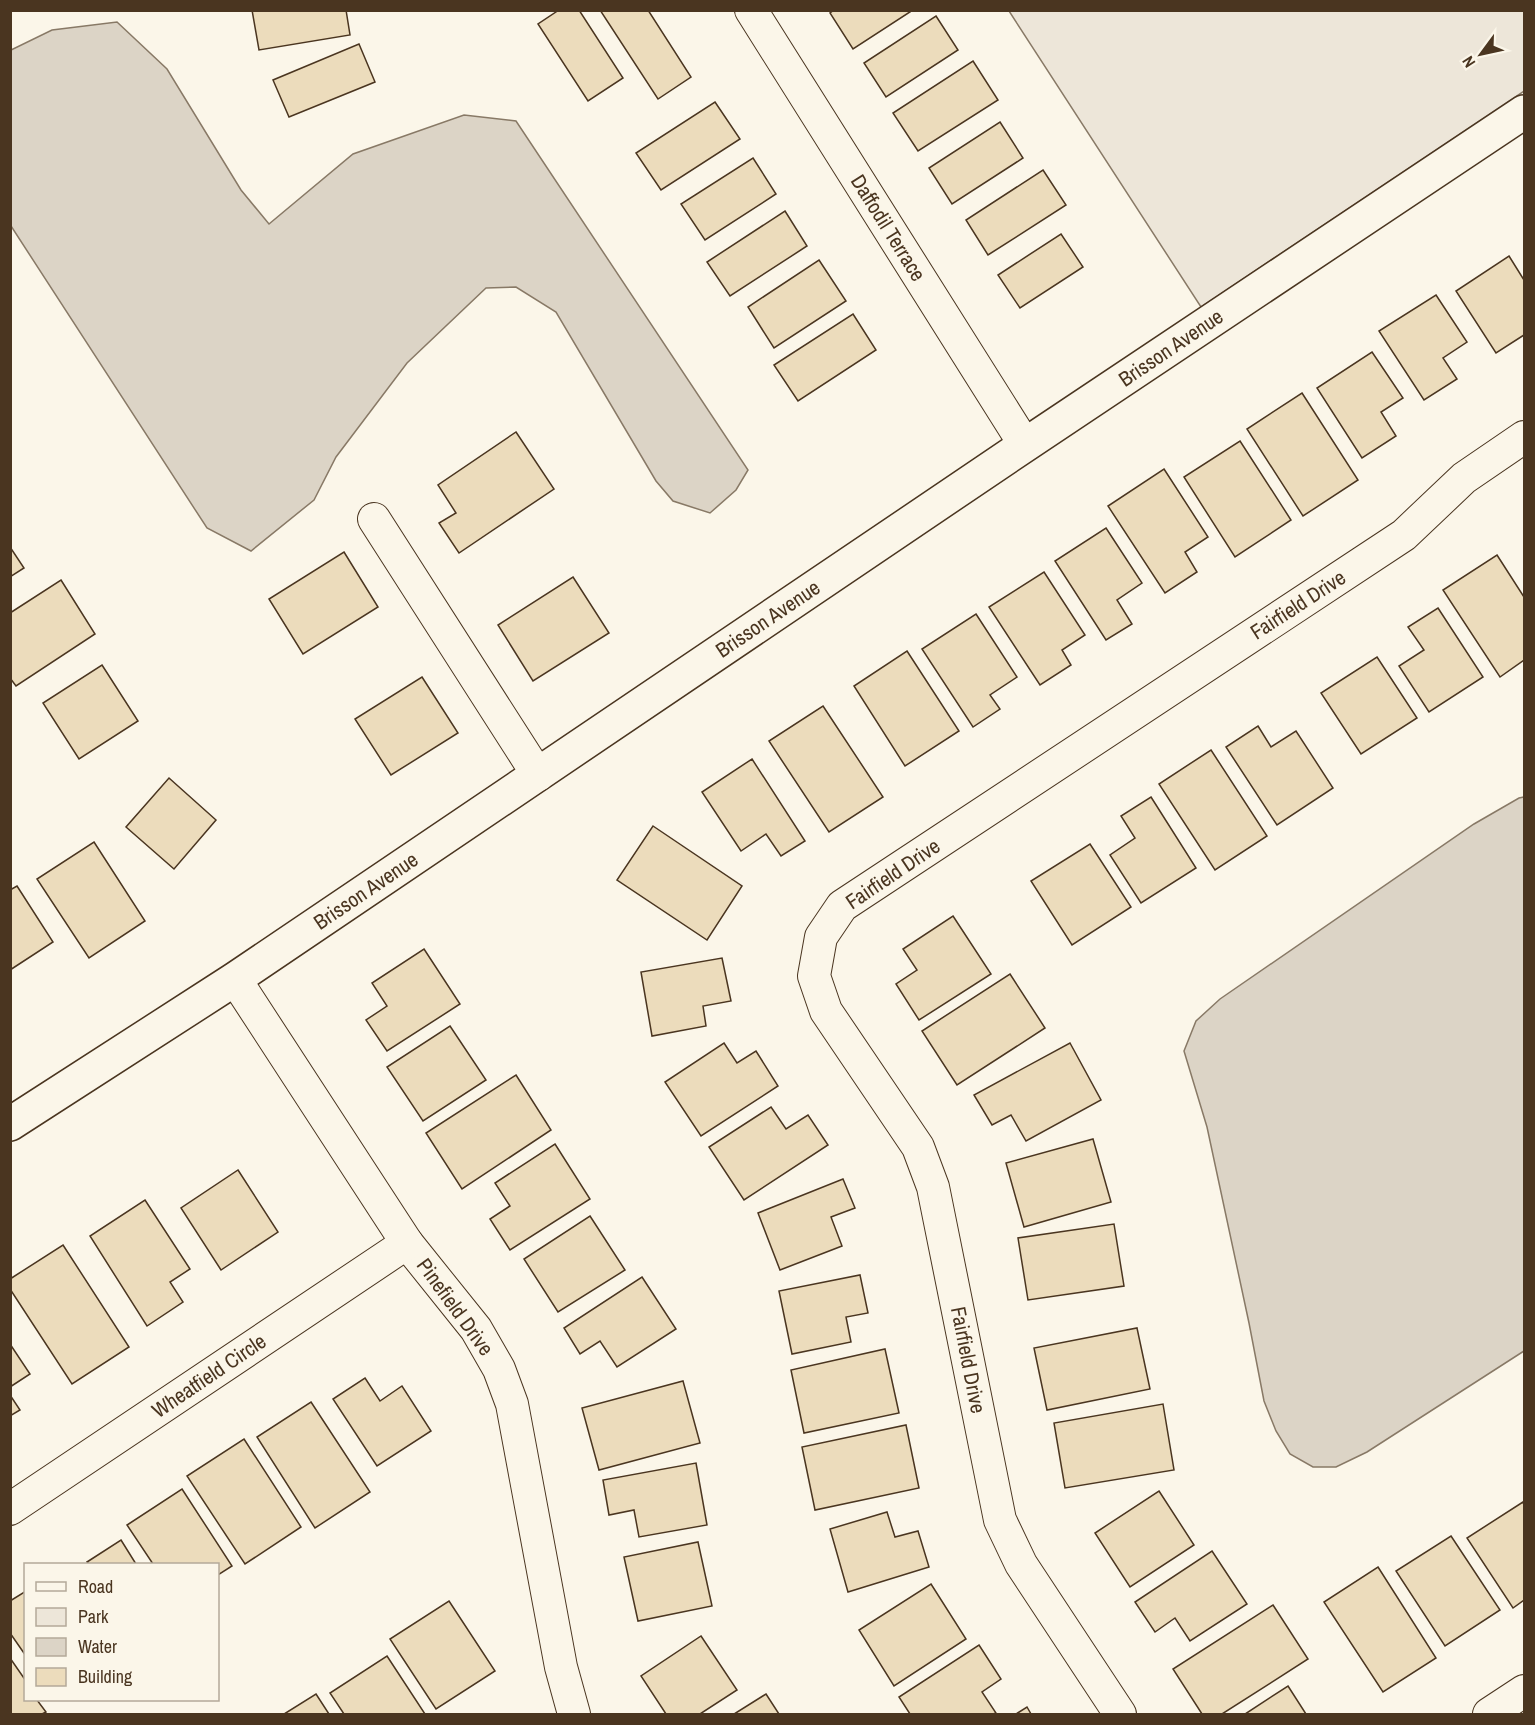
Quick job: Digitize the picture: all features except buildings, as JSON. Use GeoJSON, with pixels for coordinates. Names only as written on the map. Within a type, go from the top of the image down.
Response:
{"type":"FeatureCollection","features":[{"type":"Feature","properties":{"kind":"street","name":"Daffodil Terrace"},"geometry":{"type":"LineString","coordinates":[[751,10],[1025,445]]}},
{"type":"Feature","properties":{"kind":"street","name":"Brisson Avenue"},"geometry":{"type":"LineString","coordinates":[[10,1124],[235,980],[1025,445],[1524,112]]}},
{"type":"Feature","properties":{"kind":"street","name":"Fairfield Drive"},"geometry":{"type":"LineString","coordinates":[[1120,1714],[1021,1564],[1000,1520],[933,1187],[918,1147],[826,1011],[814,976],[821,937],[842,906],[1404,535],[1464,478],[1524,437]]}},
{"type":"Feature","properties":{"kind":"street"},"geometry":{"type":"LineString","coordinates":[[374,519],[538,775]]}},
{"type":"Feature","properties":{"kind":"street","name":"Pinefield Drive"},"geometry":{"type":"LineString","coordinates":[[235,980],[407,1243],[476,1329],[499,1369],[512,1404],[561,1667],[574,1714]]}},
{"type":"Feature","properties":{"kind":"street","name":"Wheatfield Circle"},"geometry":{"type":"LineString","coordinates":[[10,1509],[407,1243]]}},
{"type":"Feature","properties":{"kind":"street"},"geometry":{"type":"LineString","coordinates":[[1488,1714],[1524,1691]]}},
{"type":"Feature","properties":{"kind":"green space"},"geometry":{"type":"Polygon","coordinates":[[[1009,11],[1524,11],[1524,91],[1201,307],[1009,11]]]}},
{"type":"Feature","properties":{"kind":"water"},"geometry":{"type":"Polygon","coordinates":[[[117,22],[167,69],[241,190],[269,224],[353,154],[464,115],[516,121],[748,470],[736,490],[710,513],[673,501],[656,481],[556,312],[516,287],[486,288],[407,363],[336,457],[314,500],[251,551],[207,528],[11,226],[11,50],[52,30],[117,22]]]}},
{"type":"Feature","properties":{"kind":"water"},"geometry":{"type":"Polygon","coordinates":[[[1524,797],[1524,1351],[1367,1452],[1336,1467],[1313,1467],[1290,1454],[1276,1431],[1264,1401],[1207,1127],[1184,1051],[1196,1021],[1220,999],[1474,824],[1524,797]]]}}]}
